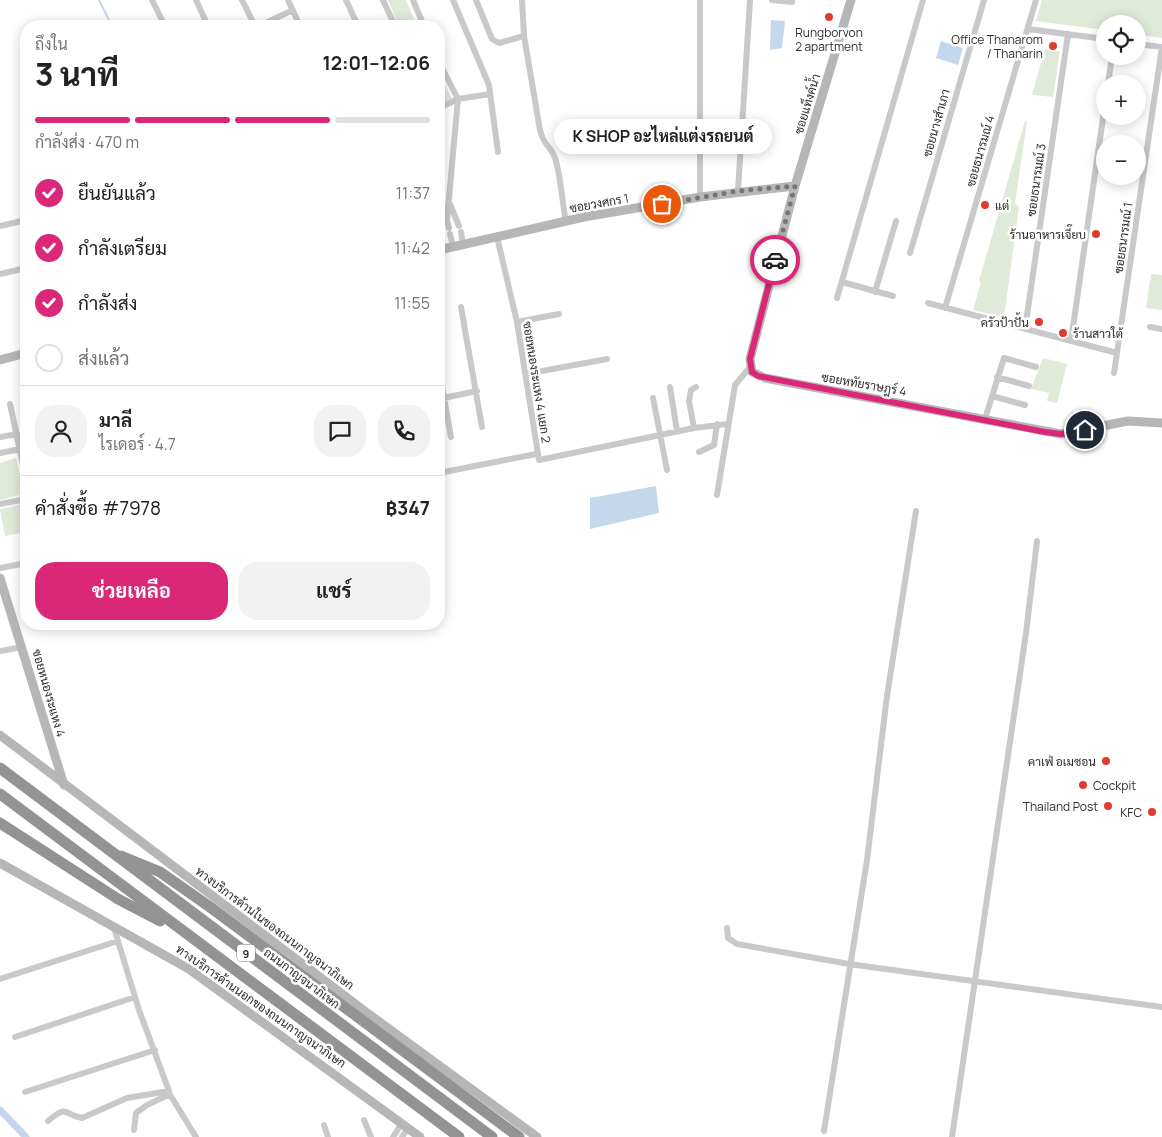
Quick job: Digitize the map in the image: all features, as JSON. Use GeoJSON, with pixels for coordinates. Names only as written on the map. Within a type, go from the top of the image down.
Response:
{"type":"FeatureCollection","features":[{"type":"Feature","properties":{"kind":"highway","name":"ถนนกาญจนาภิเษก"},"geometry":{"type":"LineString","coordinates":[[0,768],[492,1137]]}},
{"type":"Feature","properties":{"kind":"highway","name":"9"},"geometry":{"type":"LineString","coordinates":[[0,794],[458,1137]]}},
{"type":"Feature","properties":{"kind":"highway"},"geometry":{"type":"LineString","coordinates":[[0,823],[118,899],[190,937]]}},
{"type":"Feature","properties":{"kind":"highway"},"geometry":{"type":"LineString","coordinates":[[112,853],[137,861],[160,872],[519,1137]]}},
{"type":"Feature","properties":{"kind":"highway"},"geometry":{"type":"LineString","coordinates":[[346,1009],[389,1059]]}},
{"type":"Feature","properties":{"kind":"street"},"geometry":{"type":"LineString","coordinates":[[152,0],[162,20]]}},
{"type":"Feature","properties":{"kind":"street"},"geometry":{"type":"LineString","coordinates":[[196,0],[205,20]]}},
{"type":"Feature","properties":{"kind":"street"},"geometry":{"type":"LineString","coordinates":[[242,0],[252,20]]}},
{"type":"Feature","properties":{"kind":"street"},"geometry":{"type":"LineString","coordinates":[[288,0],[297,20]]}},
{"type":"Feature","properties":{"kind":"street"},"geometry":{"type":"LineString","coordinates":[[346,0],[355,20]]}},
{"type":"Feature","properties":{"kind":"street"},"geometry":{"type":"LineString","coordinates":[[383,0],[392,20]]}},
{"type":"Feature","properties":{"kind":"street"},"geometry":{"type":"LineString","coordinates":[[412,0],[421,20]]}},
{"type":"Feature","properties":{"kind":"street"},"geometry":{"type":"LineString","coordinates":[[453,0],[484,72],[490,94],[498,152]]}},
{"type":"Feature","properties":{"kind":"street"},"geometry":{"type":"LineString","coordinates":[[476,0],[492,39],[499,44],[524,36]]}},
{"type":"Feature","properties":{"kind":"street"},"geometry":{"type":"LineString","coordinates":[[522,0],[524,36],[541,135],[556,160],[566,222]]}},
{"type":"Feature","properties":{"kind":"street"},"geometry":{"type":"LineString","coordinates":[[700,0],[700,197]]}},
{"type":"Feature","properties":{"kind":"street"},"geometry":{"type":"LineString","coordinates":[[738,191],[750,0]]}},
{"type":"Feature","properties":{"kind":"street"},"geometry":{"type":"LineString","coordinates":[[772,0],[792,2]]}},
{"type":"Feature","properties":{"kind":"street","name":"ซอยแท็งค์น้ำ"},"geometry":{"type":"LineString","coordinates":[[795,186],[852,0]]}},
{"type":"Feature","properties":{"kind":"street"},"geometry":{"type":"LineString","coordinates":[[837,298],[923,0]]}},
{"type":"Feature","properties":{"kind":"street","name":"ซอยนางสำเภา"},"geometry":{"type":"LineString","coordinates":[[910,253],[984,0]]}},
{"type":"Feature","properties":{"kind":"street","name":"ซอยธนารมณ์ 4"},"geometry":{"type":"LineString","coordinates":[[946,308],[1036,0]]}},
{"type":"Feature","properties":{"kind":"street"},"geometry":{"type":"LineString","coordinates":[[272,20],[293,10]]}},
{"type":"Feature","properties":{"kind":"street"},"geometry":{"type":"LineString","coordinates":[[1028,29],[1096,39]]}},
{"type":"Feature","properties":{"kind":"street","name":"ซอยธนารมณ์ 3"},"geometry":{"type":"LineString","coordinates":[[1025,329],[1068,34]]}},
{"type":"Feature","properties":{"kind":"street"},"geometry":{"type":"LineString","coordinates":[[1146,45],[1162,47]]}},
{"type":"Feature","properties":{"kind":"street","name":"ซอยธนารมณ์ 1"},"geometry":{"type":"LineString","coordinates":[[1114,373],[1162,47]]}},
{"type":"Feature","properties":{"kind":"street"},"geometry":{"type":"LineString","coordinates":[[445,74],[458,99],[447,220],[453,246]]}},
{"type":"Feature","properties":{"kind":"street"},"geometry":{"type":"LineString","coordinates":[[445,105],[458,99],[490,94]]}},
{"type":"Feature","properties":{"kind":"street"},"geometry":{"type":"LineString","coordinates":[[1071,341],[1102,125]]}},
{"type":"Feature","properties":{"kind":"street"},"geometry":{"type":"LineString","coordinates":[[717,495],[734,385],[750,367],[750,359],[795,186]]}},
{"type":"Feature","properties":{"kind":"street","name":"ซอยวงศกร 1"},"geometry":{"type":"LineString","coordinates":[[445,248],[566,222],[700,197],[738,191],[795,186]]}},
{"type":"Feature","properties":{"kind":"street"},"geometry":{"type":"LineString","coordinates":[[445,206],[449,206]]}},
{"type":"Feature","properties":{"kind":"street"},"geometry":{"type":"LineString","coordinates":[[449,206],[460,229],[463,243]]}},
{"type":"Feature","properties":{"kind":"street"},"geometry":{"type":"LineString","coordinates":[[0,226],[20,221]]}},
{"type":"Feature","properties":{"kind":"street"},"geometry":{"type":"LineString","coordinates":[[875,292],[896,221]]}},
{"type":"Feature","properties":{"kind":"street","name":"ซอยหนองระแหง 4 แยก 2"},"geometry":{"type":"LineString","coordinates":[[497,237],[517,322],[536,454],[539,460],[544,461],[677,431],[727,424]]}},
{"type":"Feature","properties":{"kind":"street"},"geometry":{"type":"LineString","coordinates":[[0,274],[20,269]]}},
{"type":"Feature","properties":{"kind":"street"},"geometry":{"type":"LineString","coordinates":[[842,282],[893,296]]}},
{"type":"Feature","properties":{"kind":"street"},"geometry":{"type":"LineString","coordinates":[[928,303],[1117,353]]}},
{"type":"Feature","properties":{"kind":"street"},"geometry":{"type":"LineString","coordinates":[[461,307],[482,427]]}},
{"type":"Feature","properties":{"kind":"street"},"geometry":{"type":"LineString","coordinates":[[517,322],[559,314]]}},
{"type":"Feature","properties":{"kind":"street"},"geometry":{"type":"LineString","coordinates":[[1150,327],[1162,329]]}},
{"type":"Feature","properties":{"kind":"street"},"geometry":{"type":"LineString","coordinates":[[0,360],[20,355]]}},
{"type":"Feature","properties":{"kind":"street"},"geometry":{"type":"LineString","coordinates":[[985,419],[1004,358],[1036,367]]}},
{"type":"Feature","properties":{"kind":"street"},"geometry":{"type":"LineString","coordinates":[[526,374],[607,359]]}},
{"type":"Feature","properties":{"kind":"street","name":"ซอยหทัยราษฎร์ 4"},"geometry":{"type":"LineString","coordinates":[[750,367],[752,372],[765,378],[1061,434],[1128,420],[1162,423]]}},
{"type":"Feature","properties":{"kind":"street"},"geometry":{"type":"LineString","coordinates":[[997,377],[1029,386]]}},
{"type":"Feature","properties":{"kind":"street"},"geometry":{"type":"LineString","coordinates":[[670,387],[677,431]]}},
{"type":"Feature","properties":{"kind":"street"},"geometry":{"type":"LineString","coordinates":[[694,428],[689,401],[691,390],[696,387]]}},
{"type":"Feature","properties":{"kind":"street"},"geometry":{"type":"LineString","coordinates":[[445,397],[477,390]]}},
{"type":"Feature","properties":{"kind":"street"},"geometry":{"type":"LineString","coordinates":[[992,396],[1025,406]]}},
{"type":"Feature","properties":{"kind":"street"},"geometry":{"type":"LineString","coordinates":[[652,398],[667,470]]}},
{"type":"Feature","properties":{"kind":"street"},"geometry":{"type":"LineString","coordinates":[[10,404],[20,442]]}},
{"type":"Feature","properties":{"kind":"street"},"geometry":{"type":"LineString","coordinates":[[445,411],[451,437]]}},
{"type":"Feature","properties":{"kind":"street"},"geometry":{"type":"LineString","coordinates":[[699,452],[714,445],[717,424]]}},
{"type":"Feature","properties":{"kind":"street"},"geometry":{"type":"LineString","coordinates":[[0,437],[17,434]]}},
{"type":"Feature","properties":{"kind":"street"},"geometry":{"type":"LineString","coordinates":[[0,453],[20,450]]}},
{"type":"Feature","properties":{"kind":"street"},"geometry":{"type":"LineString","coordinates":[[445,472],[536,454]]}},
{"type":"Feature","properties":{"kind":"street"},"geometry":{"type":"LineString","coordinates":[[0,504],[20,500]]}},
{"type":"Feature","properties":{"kind":"street"},"geometry":{"type":"LineString","coordinates":[[824,1131],[867,860],[889,686],[916,511]]}},
{"type":"Feature","properties":{"kind":"street"},"geometry":{"type":"LineString","coordinates":[[952,1137],[1025,643],[1037,541]]}},
{"type":"Feature","properties":{"kind":"street"},"geometry":{"type":"LineString","coordinates":[[0,568],[20,564]]}},
{"type":"Feature","properties":{"kind":"street","name":"ซอยหนองระแหง 4"},"geometry":{"type":"LineString","coordinates":[[0,578],[64,786]]}},
{"type":"Feature","properties":{"kind":"street"},"geometry":{"type":"LineString","coordinates":[[0,651],[22,647]]}},
{"type":"Feature","properties":{"kind":"street","name":"ทางบริการด้านในของถนนกาญจนาภิเษก"},"geometry":{"type":"LineString","coordinates":[[0,735],[64,786],[537,1137]]}},
{"type":"Feature","properties":{"kind":"street","name":"ทางบริการด้านนอกของถนนกาญจนาภิเษก"},"geometry":{"type":"LineString","coordinates":[[0,863],[114,928],[165,954],[203,978],[420,1137]]}},
{"type":"Feature","properties":{"kind":"street"},"geometry":{"type":"LineString","coordinates":[[114,928],[135,996],[169,1092],[196,1137]]}},
{"type":"Feature","properties":{"kind":"street"},"geometry":{"type":"LineString","coordinates":[[727,928],[728,938],[737,944],[849,964],[1162,1007]]}},
{"type":"Feature","properties":{"kind":"street"},"geometry":{"type":"LineString","coordinates":[[0,979],[118,941]]}},
{"type":"Feature","properties":{"kind":"street"},"geometry":{"type":"LineString","coordinates":[[15,1037],[135,996]]}},
{"type":"Feature","properties":{"kind":"street"},"geometry":{"type":"LineString","coordinates":[[26,1092],[155,1050]]}},
{"type":"Feature","properties":{"kind":"street"},"geometry":{"type":"LineString","coordinates":[[48,1121],[60,1112],[69,1112],[82,1118],[127,1098],[169,1092]]}},
{"type":"Feature","properties":{"kind":"street"},"geometry":{"type":"LineString","coordinates":[[134,1130],[133,1120],[140,1109],[169,1092]]}},
{"type":"Feature","properties":{"kind":"street"},"geometry":{"type":"LineString","coordinates":[[364,1120],[371,1137]]}},
{"type":"Feature","properties":{"kind":"street"},"geometry":{"type":"LineString","coordinates":[[324,1125],[328,1137]]}},
{"type":"Feature","properties":{"kind":"street"},"geometry":{"type":"LineString","coordinates":[[393,1137],[405,1125]]}},
{"type":"Feature","properties":{"kind":"street"},"geometry":{"type":"LineString","coordinates":[[402,1137],[405,1125]]}},
{"type":"Feature","properties":{"kind":"green space"},"geometry":{"type":"Polygon","coordinates":[[[388,0],[406,0],[414,20],[396,20],[388,0]]]}},
{"type":"Feature","properties":{"kind":"green space"},"geometry":{"type":"Polygon","coordinates":[[[1042,0],[1162,0],[1162,38],[1146,36],[1146,15],[1096,15],[1096,29],[1036,21],[1042,0]]]}},
{"type":"Feature","properties":{"kind":"green space"},"geometry":{"type":"Polygon","coordinates":[[[1045,49],[1060,51],[1053,97],[1032,95],[1045,49]]]}},
{"type":"Feature","properties":{"kind":"green space"},"geometry":{"type":"Polygon","coordinates":[[[445,85],[452,98],[445,102],[445,85]]]}},
{"type":"Feature","properties":{"kind":"green space"},"geometry":{"type":"Polygon","coordinates":[[[1025,121],[1027,122],[1015,203],[1019,207],[1004,318],[973,310],[981,282],[979,281],[1025,121]]]}},
{"type":"Feature","properties":{"kind":"green space"},"geometry":{"type":"Polygon","coordinates":[[[1151,274],[1162,275],[1162,310],[1146,308],[1151,274]]]}},
{"type":"Feature","properties":{"kind":"green space"},"geometry":{"type":"Polygon","coordinates":[[[1043,358],[1067,364],[1057,403],[1047,401],[1049,393],[1031,389],[1043,358]]]}},
{"type":"Feature","properties":{"kind":"green space"},"geometry":{"type":"Polygon","coordinates":[[[16,458],[20,476],[20,495],[0,500],[0,463],[16,458]]]}},
{"type":"Feature","properties":{"kind":"green space"},"geometry":{"type":"Polygon","coordinates":[[[20,504],[20,533],[5,536],[0,509],[20,504]]]}},
{"type":"Feature","properties":{"kind":"water"},"geometry":{"type":"Polygon","coordinates":[[[771,20],[785,21],[782,48],[770,50],[771,20]]]}},
{"type":"Feature","properties":{"kind":"water"},"geometry":{"type":"Polygon","coordinates":[[[941,41],[963,48],[958,65],[936,58],[941,41]]]}},
{"type":"Feature","properties":{"kind":"water"},"geometry":{"type":"Polygon","coordinates":[[[656,486],[659,513],[590,529],[590,498],[656,486]]]}},
{"type":"Feature","properties":{"kind":"waterway"},"geometry":{"type":"LineString","coordinates":[[99,0],[109,20]]}},
{"type":"Feature","properties":{"kind":"waterway"},"geometry":{"type":"LineString","coordinates":[[0,1110],[26,1137]]}},
{"type":"Feature","properties":{"kind":"way so far"},"geometry":{"type":"LineString","coordinates":[[662,204],[738,191],[795,186],[775,260]]}},
{"type":"Feature","properties":{"kind":"place","name":"Rungborvon 2 apartment"},"geometry":{"type":"Point","coordinates":[829,17]}},
{"type":"Feature","properties":{"kind":"place","name":"Office Thanarom / Thanarin"},"geometry":{"type":"Point","coordinates":[1053,46]}},
{"type":"Feature","properties":{"kind":"place","name":"K SHOP อะไหล่แต่งรถยนต์"},"geometry":{"type":"Point","coordinates":[662,204]}},
{"type":"Feature","properties":{"kind":"place","name":"แต่"},"geometry":{"type":"Point","coordinates":[985,205]}},
{"type":"Feature","properties":{"kind":"place","name":"ร้านอาหารเจี๊ยบ"},"geometry":{"type":"Point","coordinates":[1096,234]}},
{"type":"Feature","properties":{"kind":"place","name":"ครัวป้าปั้น"},"geometry":{"type":"Point","coordinates":[1039,322]}},
{"type":"Feature","properties":{"kind":"place","name":"ร้านสาวใต้"},"geometry":{"type":"Point","coordinates":[1063,333]}},
{"type":"Feature","properties":{"kind":"place","name":"คาเฟ่ อเมซอน"},"geometry":{"type":"Point","coordinates":[1106,761]}},
{"type":"Feature","properties":{"kind":"place","name":"Cockpit"},"geometry":{"type":"Point","coordinates":[1083,785]}},
{"type":"Feature","properties":{"kind":"place","name":"Thailand Post"},"geometry":{"type":"Point","coordinates":[1108,806]}},
{"type":"Feature","properties":{"kind":"place","name":"KFC"},"geometry":{"type":"Point","coordinates":[1152,812]}},
{"type":"Feature","properties":{"kind":"route"},"geometry":{"type":"LineString","coordinates":[[775,260],[750,359],[752,372],[758,376],[960,413],[1045,432],[1061,434],[1085,430]]}}]}
